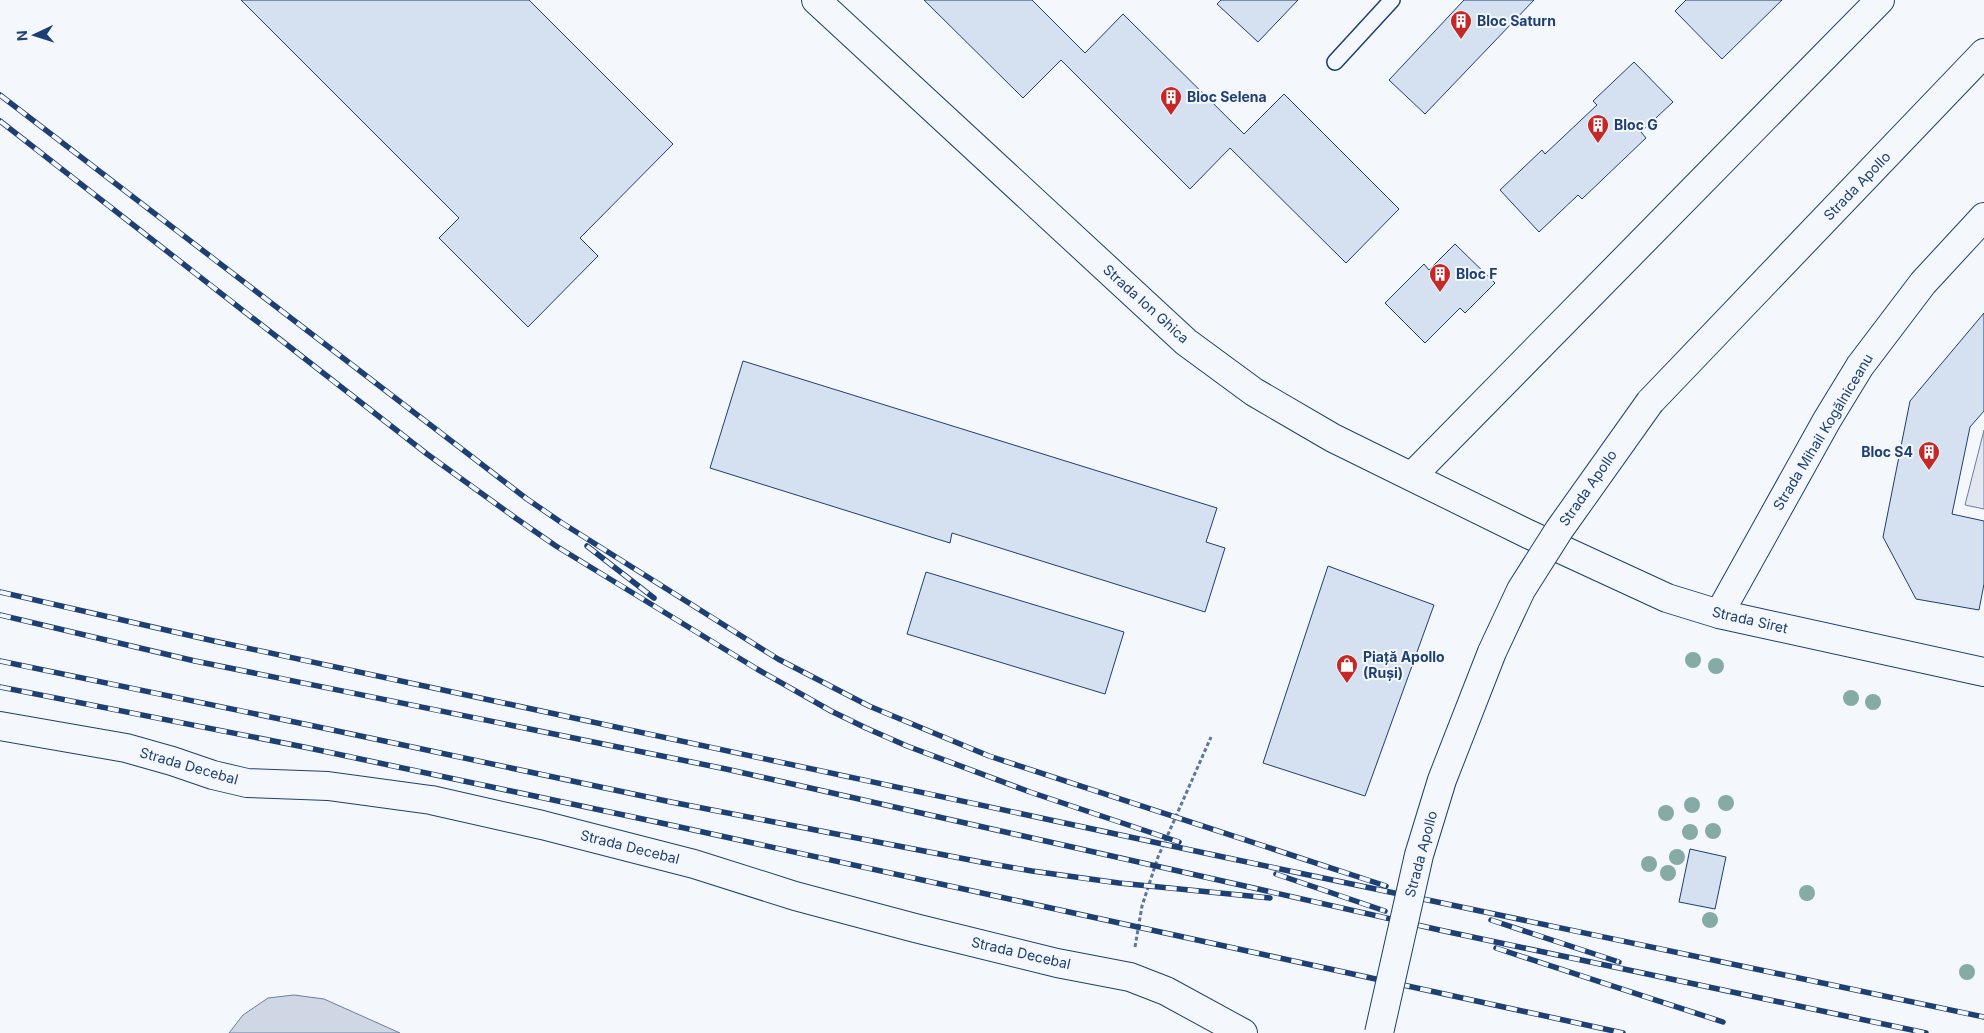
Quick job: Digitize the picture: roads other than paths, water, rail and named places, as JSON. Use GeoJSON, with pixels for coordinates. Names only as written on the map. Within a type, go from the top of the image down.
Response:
{"type":"FeatureCollection","features":[{"type":"Feature","properties":{"kind":"street","name":"Strada Ion Ghica"},"geometry":{"type":"LineString","coordinates":[[816,0],[1186,342],[1254,392],[1333,438],[1528,534]]}},
{"type":"Feature","properties":{"kind":"street"},"geometry":{"type":"LineString","coordinates":[[1412,476],[1880,0]]}},
{"type":"Feature","properties":{"kind":"street","name":"Strada Apollo"},"geometry":{"type":"LineString","coordinates":[[1379,1033],[1419,855],[1442,780],[1492,652],[1521,590],[1559,530],[1650,402],[1984,53]]}},
{"type":"Feature","properties":{"kind":"street","name":"Strada Mihail Kogălniceanu"},"geometry":{"type":"LineString","coordinates":[[1719,614],[1827,420],[1860,366],[1923,283],[1984,217]]}},
{"type":"Feature","properties":{"kind":"street","name":"Strada Siret"},"geometry":{"type":"LineString","coordinates":[[1528,534],[1667,598],[1719,614],[1984,672]]}},
{"type":"Feature","properties":{"kind":"street","name":"Strada Decebal"},"geometry":{"type":"LineString","coordinates":[[0,726],[126,748],[213,775],[247,783],[328,786],[431,800],[542,825],[694,864],[795,896],[915,928],[1057,962],[1130,977],[1166,991],[1243,1033]]}},
{"type":"Feature","properties":{"kind":"lane"},"geometry":{"type":"LineString","coordinates":[[1336,62],[1392,0]]}},
{"type":"Feature","properties":{"kind":"railway"},"geometry":{"type":"LineString","coordinates":[[0,95],[527,499],[778,659],[869,706],[989,756],[1386,886]]}},
{"type":"Feature","properties":{"kind":"railway"},"geometry":{"type":"LineString","coordinates":[[0,121],[427,454],[556,546],[757,669],[831,711],[907,746],[1030,792],[1179,842]]}},
{"type":"Feature","properties":{"kind":"railway"},"geometry":{"type":"LineString","coordinates":[[587,546],[654,598]]}},
{"type":"Feature","properties":{"kind":"railway"},"geometry":{"type":"LineString","coordinates":[[0,592],[214,641],[1228,858],[1984,1017]]}},
{"type":"Feature","properties":{"kind":"railway"},"geometry":{"type":"LineString","coordinates":[[0,615],[195,661],[726,769],[1444,931],[1926,1033]]}},
{"type":"Feature","properties":{"kind":"railway"},"geometry":{"type":"LineString","coordinates":[[0,661],[671,802],[986,863],[1119,883],[1270,898]]}},
{"type":"Feature","properties":{"kind":"railway"},"geometry":{"type":"LineString","coordinates":[[0,687],[304,747],[666,824],[1623,1033]]}},
{"type":"Feature","properties":{"kind":"railway"},"geometry":{"type":"LineString","coordinates":[[1276,874],[1385,911]]}},
{"type":"Feature","properties":{"kind":"railway"},"geometry":{"type":"LineString","coordinates":[[1491,920],[1619,962]]}},
{"type":"Feature","properties":{"kind":"railway"},"geometry":{"type":"LineString","coordinates":[[1496,948],[1723,1022]]}},
{"type":"Feature","properties":{"kind":"place","name":"Bloc Saturn"},"geometry":{"type":"Point","coordinates":[1461,40]}},
{"type":"Feature","properties":{"kind":"place","name":"Bloc Selena"},"geometry":{"type":"Point","coordinates":[1171,116]}},
{"type":"Feature","properties":{"kind":"place","name":"Bloc G"},"geometry":{"type":"Point","coordinates":[1598,144]}},
{"type":"Feature","properties":{"kind":"place","name":"Bloc F"},"geometry":{"type":"Point","coordinates":[1440,293]}},
{"type":"Feature","properties":{"kind":"place","name":"Bloc S4"},"geometry":{"type":"Point","coordinates":[1929,471]}},
{"type":"Feature","properties":{"kind":"place","name":"Piață Apollo (Ruși)"},"geometry":{"type":"Point","coordinates":[1347,684]}}]}
